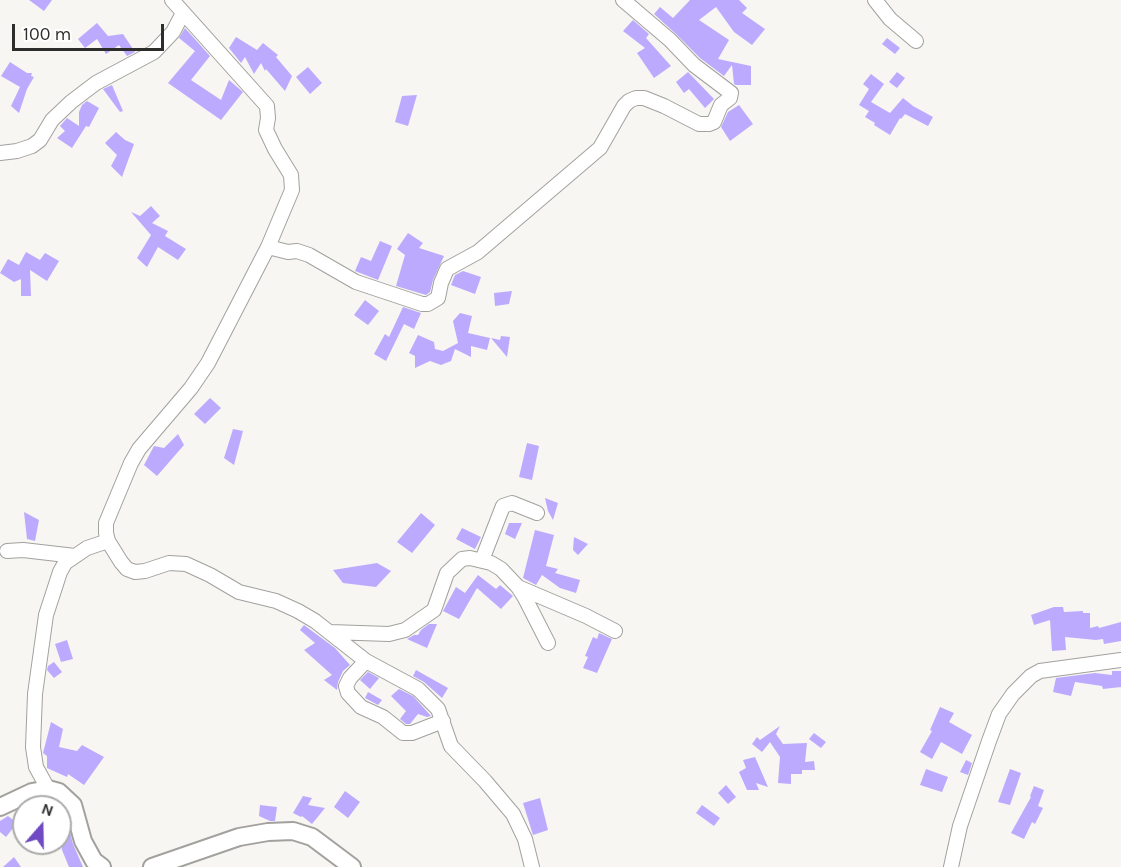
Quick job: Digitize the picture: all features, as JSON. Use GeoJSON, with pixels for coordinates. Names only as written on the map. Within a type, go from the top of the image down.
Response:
{"type":"FeatureCollection","features":[{"type":"Feature","properties":{"kind":"main road"},"geometry":{"type":"LineString","coordinates":[[0,807],[32,792],[48,789],[59,792],[73,805],[83,841],[94,861],[102,867]]}},
{"type":"Feature","properties":{"kind":"main road"},"geometry":{"type":"LineString","coordinates":[[152,867],[239,837],[293,831],[312,837],[352,867]]}},
{"type":"Feature","properties":{"kind":"street"},"geometry":{"type":"LineString","coordinates":[[172,0],[267,106],[268,135],[291,175],[292,190],[268,247],[201,374],[149,436],[131,463],[106,524],[105,533],[108,541],[127,569],[135,572],[169,563],[186,564],[210,574],[239,592],[276,601],[298,611],[366,661],[418,689],[438,709],[452,746],[513,814],[525,839],[532,867]]}},
{"type":"Feature","properties":{"kind":"street"},"geometry":{"type":"LineString","coordinates":[[268,247],[309,255],[356,282],[428,304],[438,298],[447,269],[478,252],[600,148],[629,101],[644,98],[704,124],[709,124],[716,119],[721,105],[731,97],[730,91],[694,65],[670,40],[623,0]]}},
{"type":"Feature","properties":{"kind":"street"},"geometry":{"type":"LineString","coordinates":[[875,0],[890,19],[916,41]]}},
{"type":"Feature","properties":{"kind":"street"},"geometry":{"type":"LineString","coordinates":[[0,153],[24,149],[40,140],[52,120],[71,102],[96,83],[154,52],[173,32],[183,13]]}},
{"type":"Feature","properties":{"kind":"street"},"geometry":{"type":"LineString","coordinates":[[482,560],[503,506],[512,503],[537,513]]}},
{"type":"Feature","properties":{"kind":"street"},"geometry":{"type":"LineString","coordinates":[[48,789],[33,757],[34,694],[49,606],[65,563],[87,548],[108,541]]}},
{"type":"Feature","properties":{"kind":"street"},"geometry":{"type":"LineString","coordinates":[[7,551],[23,550],[75,555]]}},
{"type":"Feature","properties":{"kind":"street"},"geometry":{"type":"LineString","coordinates":[[330,633],[389,634],[405,630],[434,610],[447,573],[462,559],[470,558],[482,560],[501,569],[518,587],[548,644]]}},
{"type":"Feature","properties":{"kind":"street"},"geometry":{"type":"LineString","coordinates":[[518,587],[615,631]]}},
{"type":"Feature","properties":{"kind":"street"},"geometry":{"type":"LineString","coordinates":[[951,867],[960,826],[989,741],[999,714],[1013,694],[1031,676],[1040,671],[1121,660]]}},
{"type":"Feature","properties":{"kind":"street"},"geometry":{"type":"LineString","coordinates":[[366,661],[350,678],[346,686],[348,693],[361,707],[383,717],[403,733],[412,733],[443,721]]}},
{"type":"Feature","properties":{"kind":"building"},"geometry":{"type":"Polygon","coordinates":[[[29,0],[52,0],[44,11],[29,0]]]}},
{"type":"Feature","properties":{"kind":"building"},"geometry":{"type":"Polygon","coordinates":[[[690,0],[739,0],[747,8],[742,13],[765,29],[752,45],[734,32],[716,7],[699,20],[729,40],[718,59],[751,66],[751,85],[734,84],[732,65],[724,76],[700,58],[654,14],[660,7],[673,18],[690,0]]]}},
{"type":"Feature","properties":{"kind":"building"},"geometry":{"type":"Polygon","coordinates":[[[633,20],[649,34],[646,38],[671,66],[654,78],[637,53],[645,48],[623,31],[633,20]]]}},
{"type":"Feature","properties":{"kind":"building"},"geometry":{"type":"Polygon","coordinates":[[[97,23],[108,36],[123,34],[135,52],[127,56],[119,45],[106,54],[97,39],[85,48],[78,39],[97,23]]]}},
{"type":"Feature","properties":{"kind":"building"},"geometry":{"type":"Polygon","coordinates":[[[185,28],[210,56],[191,80],[221,100],[229,80],[243,92],[221,120],[168,83],[195,51],[179,38],[185,28]]]}},
{"type":"Feature","properties":{"kind":"building"},"geometry":{"type":"Polygon","coordinates":[[[236,37],[257,50],[263,43],[278,55],[276,57],[292,76],[285,91],[266,69],[265,71],[261,63],[254,74],[245,57],[241,63],[229,48],[236,37]]]}},
{"type":"Feature","properties":{"kind":"building"},"geometry":{"type":"Polygon","coordinates":[[[887,38],[900,48],[895,54],[882,44],[887,38]]]}},
{"type":"Feature","properties":{"kind":"building"},"geometry":{"type":"Polygon","coordinates":[[[10,62],[27,73],[32,73],[31,76],[34,77],[27,89],[19,113],[11,106],[20,87],[1,76],[10,62]]]}},
{"type":"Feature","properties":{"kind":"building"},"geometry":{"type":"Polygon","coordinates":[[[308,67],[322,83],[310,94],[296,77],[308,67]]]}},
{"type":"Feature","properties":{"kind":"building"},"geometry":{"type":"Polygon","coordinates":[[[688,72],[714,99],[705,108],[689,89],[684,93],[676,82],[688,72]]]}},
{"type":"Feature","properties":{"kind":"building"},"geometry":{"type":"Polygon","coordinates":[[[897,72],[905,78],[897,88],[889,82],[897,72]]]}},
{"type":"Feature","properties":{"kind":"building"},"geometry":{"type":"Polygon","coordinates":[[[871,74],[884,84],[871,102],[890,113],[903,98],[933,117],[928,126],[905,114],[890,135],[865,117],[869,111],[859,105],[869,89],[863,84],[871,74]]]}},
{"type":"Feature","properties":{"kind":"building"},"geometry":{"type":"Polygon","coordinates":[[[112,85],[123,111],[120,112],[103,89],[112,85]]]}},
{"type":"Feature","properties":{"kind":"building"},"geometry":{"type":"Polygon","coordinates":[[[417,95],[408,126],[395,122],[402,96],[417,95]]]}},
{"type":"Feature","properties":{"kind":"building"},"geometry":{"type":"Polygon","coordinates":[[[87,101],[99,108],[89,127],[86,126],[72,148],[57,138],[65,131],[60,126],[67,118],[79,126],[79,112],[87,101]]]}},
{"type":"Feature","properties":{"kind":"building"},"geometry":{"type":"Polygon","coordinates":[[[739,105],[753,124],[730,141],[721,127],[728,112],[739,105]]]}},
{"type":"Feature","properties":{"kind":"building"},"geometry":{"type":"Polygon","coordinates":[[[116,132],[134,144],[122,177],[111,166],[117,155],[105,143],[116,132]]]}},
{"type":"Feature","properties":{"kind":"building"},"geometry":{"type":"Polygon","coordinates":[[[151,206],[160,216],[152,223],[168,231],[165,236],[186,249],[178,260],[158,247],[147,267],[137,258],[151,235],[131,212],[140,216],[151,206]]]}},
{"type":"Feature","properties":{"kind":"building"},"geometry":{"type":"Polygon","coordinates":[[[408,233],[423,243],[419,248],[444,256],[430,292],[426,295],[396,286],[405,255],[397,249],[408,233]]]}},
{"type":"Feature","properties":{"kind":"building"},"geometry":{"type":"Polygon","coordinates":[[[380,241],[392,246],[378,280],[355,271],[361,257],[371,261],[380,241]]]}},
{"type":"Feature","properties":{"kind":"building"},"geometry":{"type":"Polygon","coordinates":[[[26,252],[40,260],[45,253],[59,261],[47,281],[30,270],[31,296],[21,296],[21,279],[14,282],[0,273],[8,259],[19,265],[26,252]]]}},
{"type":"Feature","properties":{"kind":"building"},"geometry":{"type":"Polygon","coordinates":[[[463,271],[481,277],[475,294],[451,285],[455,275],[463,271]]]}},
{"type":"Feature","properties":{"kind":"building"},"geometry":{"type":"Polygon","coordinates":[[[512,291],[509,304],[495,306],[494,293],[512,291]]]}},
{"type":"Feature","properties":{"kind":"building"},"geometry":{"type":"Polygon","coordinates":[[[365,300],[379,311],[368,325],[354,315],[365,300]]]}},
{"type":"Feature","properties":{"kind":"building"},"geometry":{"type":"Polygon","coordinates":[[[403,307],[421,313],[414,329],[404,324],[386,361],[374,354],[385,334],[389,337],[403,307]]]}},
{"type":"Feature","properties":{"kind":"building"},"geometry":{"type":"Polygon","coordinates":[[[460,313],[472,316],[468,333],[490,338],[487,350],[471,346],[471,357],[455,349],[451,361],[441,365],[430,361],[415,368],[415,356],[409,353],[418,335],[434,342],[435,349],[443,351],[458,343],[453,321],[460,313]]]}},
{"type":"Feature","properties":{"kind":"building"},"geometry":{"type":"Polygon","coordinates":[[[501,336],[510,337],[507,357],[491,338],[500,340],[501,336]]]}},
{"type":"Feature","properties":{"kind":"building"},"geometry":{"type":"Polygon","coordinates":[[[210,398],[221,408],[205,424],[194,414],[210,398]]]}},
{"type":"Feature","properties":{"kind":"building"},"geometry":{"type":"Polygon","coordinates":[[[233,429],[243,431],[234,465],[224,458],[233,429]]]}},
{"type":"Feature","properties":{"kind":"building"},"geometry":{"type":"Polygon","coordinates":[[[178,434],[184,445],[157,476],[144,465],[154,446],[164,448],[178,434]]]}},
{"type":"Feature","properties":{"kind":"building"},"geometry":{"type":"Polygon","coordinates":[[[527,443],[539,446],[532,480],[519,477],[527,443]]]}},
{"type":"Feature","properties":{"kind":"building"},"geometry":{"type":"Polygon","coordinates":[[[545,498],[558,503],[553,520],[548,511],[545,498]]]}},
{"type":"Feature","properties":{"kind":"building"},"geometry":{"type":"Polygon","coordinates":[[[24,512],[39,520],[35,541],[27,539],[24,512]]]}},
{"type":"Feature","properties":{"kind":"building"},"geometry":{"type":"Polygon","coordinates":[[[421,513],[435,525],[412,553],[397,542],[421,513]]]}},
{"type":"Feature","properties":{"kind":"building"},"geometry":{"type":"Polygon","coordinates":[[[509,523],[522,523],[515,539],[505,534],[509,523]]]}},
{"type":"Feature","properties":{"kind":"building"},"geometry":{"type":"Polygon","coordinates":[[[462,528],[481,537],[475,549],[456,539],[462,528]]]}},
{"type":"Feature","properties":{"kind":"building"},"geometry":{"type":"Polygon","coordinates":[[[535,530],[554,535],[546,566],[558,569],[555,573],[580,580],[576,593],[560,588],[542,575],[536,585],[523,578],[535,530]]]}},
{"type":"Feature","properties":{"kind":"building"},"geometry":{"type":"Polygon","coordinates":[[[574,537],[588,544],[578,555],[573,550],[574,537]]]}},
{"type":"Feature","properties":{"kind":"building"},"geometry":{"type":"Polygon","coordinates":[[[377,563],[391,571],[376,587],[343,583],[333,570],[377,563]]]}},
{"type":"Feature","properties":{"kind":"building"},"geometry":{"type":"Polygon","coordinates":[[[478,575],[496,589],[500,585],[513,596],[501,609],[477,588],[459,619],[443,611],[456,587],[465,593],[478,575]]]}},
{"type":"Feature","properties":{"kind":"building"},"geometry":{"type":"Polygon","coordinates":[[[1054,607],[1063,607],[1064,612],[1090,613],[1090,628],[1121,622],[1121,641],[1104,644],[1103,639],[1065,637],[1066,650],[1052,651],[1050,620],[1034,625],[1031,615],[1054,607]]]}},
{"type":"Feature","properties":{"kind":"building"},"geometry":{"type":"Polygon","coordinates":[[[429,624],[437,624],[427,648],[407,639],[418,635],[429,624]]]}},
{"type":"Feature","properties":{"kind":"building"},"geometry":{"type":"Polygon","coordinates":[[[304,625],[335,648],[350,665],[343,671],[337,690],[324,680],[332,675],[304,650],[315,643],[300,630],[304,625]]]}},
{"type":"Feature","properties":{"kind":"building"},"geometry":{"type":"Polygon","coordinates":[[[599,633],[612,639],[597,673],[583,668],[593,637],[597,639],[599,633]]]}},
{"type":"Feature","properties":{"kind":"building"},"geometry":{"type":"Polygon","coordinates":[[[67,640],[73,659],[61,662],[55,644],[67,640]]]}},
{"type":"Feature","properties":{"kind":"building"},"geometry":{"type":"Polygon","coordinates":[[[54,662],[62,672],[54,678],[47,670],[48,666],[54,662]]]}},
{"type":"Feature","properties":{"kind":"building"},"geometry":{"type":"Polygon","coordinates":[[[416,670],[448,688],[442,698],[424,682],[413,676],[416,670]]]}},
{"type":"Feature","properties":{"kind":"building"},"geometry":{"type":"Polygon","coordinates":[[[1112,671],[1121,671],[1121,687],[1103,689],[1102,686],[1075,682],[1071,696],[1053,692],[1056,678],[1095,673],[1112,675],[1112,671]]]}},
{"type":"Feature","properties":{"kind":"building"},"geometry":{"type":"Polygon","coordinates":[[[368,672],[379,678],[370,689],[360,680],[368,672]]]}},
{"type":"Feature","properties":{"kind":"building"},"geometry":{"type":"Polygon","coordinates":[[[399,689],[413,696],[431,716],[418,714],[410,724],[400,719],[406,711],[391,696],[399,689]]]}},
{"type":"Feature","properties":{"kind":"building"},"geometry":{"type":"Polygon","coordinates":[[[368,692],[382,700],[378,705],[365,698],[368,692]]]}},
{"type":"Feature","properties":{"kind":"building"},"geometry":{"type":"Polygon","coordinates":[[[940,707],[954,713],[949,722],[972,735],[962,754],[941,742],[932,759],[920,752],[932,731],[930,730],[940,707]]]}},
{"type":"Feature","properties":{"kind":"building"},"geometry":{"type":"Polygon","coordinates":[[[51,722],[63,729],[59,747],[77,751],[82,745],[104,757],[84,785],[68,774],[67,777],[47,768],[47,756],[43,753],[51,722]]]}},
{"type":"Feature","properties":{"kind":"building"},"geometry":{"type":"Polygon","coordinates":[[[780,726],[776,734],[783,744],[807,743],[805,762],[814,761],[815,770],[802,770],[802,774],[791,774],[791,784],[778,783],[780,757],[770,742],[762,752],[752,744],[757,737],[760,740],[780,726]]]}},
{"type":"Feature","properties":{"kind":"building"},"geometry":{"type":"Polygon","coordinates":[[[814,733],[826,742],[821,748],[809,739],[814,733]]]}},
{"type":"Feature","properties":{"kind":"building"},"geometry":{"type":"Polygon","coordinates":[[[755,757],[768,787],[756,783],[759,790],[747,790],[739,772],[746,768],[743,760],[755,757]]]}},
{"type":"Feature","properties":{"kind":"building"},"geometry":{"type":"Polygon","coordinates":[[[966,760],[972,763],[968,775],[960,772],[966,760]]]}},
{"type":"Feature","properties":{"kind":"building"},"geometry":{"type":"Polygon","coordinates":[[[926,769],[948,777],[942,792],[920,785],[926,769]]]}},
{"type":"Feature","properties":{"kind":"building"},"geometry":{"type":"Polygon","coordinates":[[[1010,769],[1021,773],[1010,805],[998,802],[1010,769]]]}},
{"type":"Feature","properties":{"kind":"building"},"geometry":{"type":"Polygon","coordinates":[[[726,785],[736,797],[728,804],[718,793],[726,785]]]}},
{"type":"Feature","properties":{"kind":"building"},"geometry":{"type":"Polygon","coordinates":[[[1034,786],[1044,790],[1038,806],[1043,808],[1035,824],[1032,822],[1024,839],[1011,833],[1031,797],[1034,786]]]}},
{"type":"Feature","properties":{"kind":"building"},"geometry":{"type":"Polygon","coordinates":[[[345,791],[360,802],[348,818],[334,807],[345,791]]]}},
{"type":"Feature","properties":{"kind":"building"},"geometry":{"type":"Polygon","coordinates":[[[303,796],[312,798],[308,805],[325,808],[312,824],[302,816],[293,813],[303,796]]]}},
{"type":"Feature","properties":{"kind":"building"},"geometry":{"type":"Polygon","coordinates":[[[540,798],[548,830],[533,835],[523,803],[540,798]]]}},
{"type":"Feature","properties":{"kind":"building"},"geometry":{"type":"Polygon","coordinates":[[[260,805],[277,807],[275,821],[259,816],[260,805]]]}},
{"type":"Feature","properties":{"kind":"building"},"geometry":{"type":"Polygon","coordinates":[[[702,805],[720,818],[714,826],[696,813],[702,805]]]}},
{"type":"Feature","properties":{"kind":"building"},"geometry":{"type":"Polygon","coordinates":[[[8,816],[12,819],[12,829],[6,837],[0,832],[0,821],[8,816]]]}},
{"type":"Feature","properties":{"kind":"building"},"geometry":{"type":"Polygon","coordinates":[[[72,840],[83,867],[69,867],[64,855],[72,855],[72,840]]]}},
{"type":"Feature","properties":{"kind":"building"},"geometry":{"type":"Polygon","coordinates":[[[14,857],[21,867],[3,867],[14,857]]]}}]}
